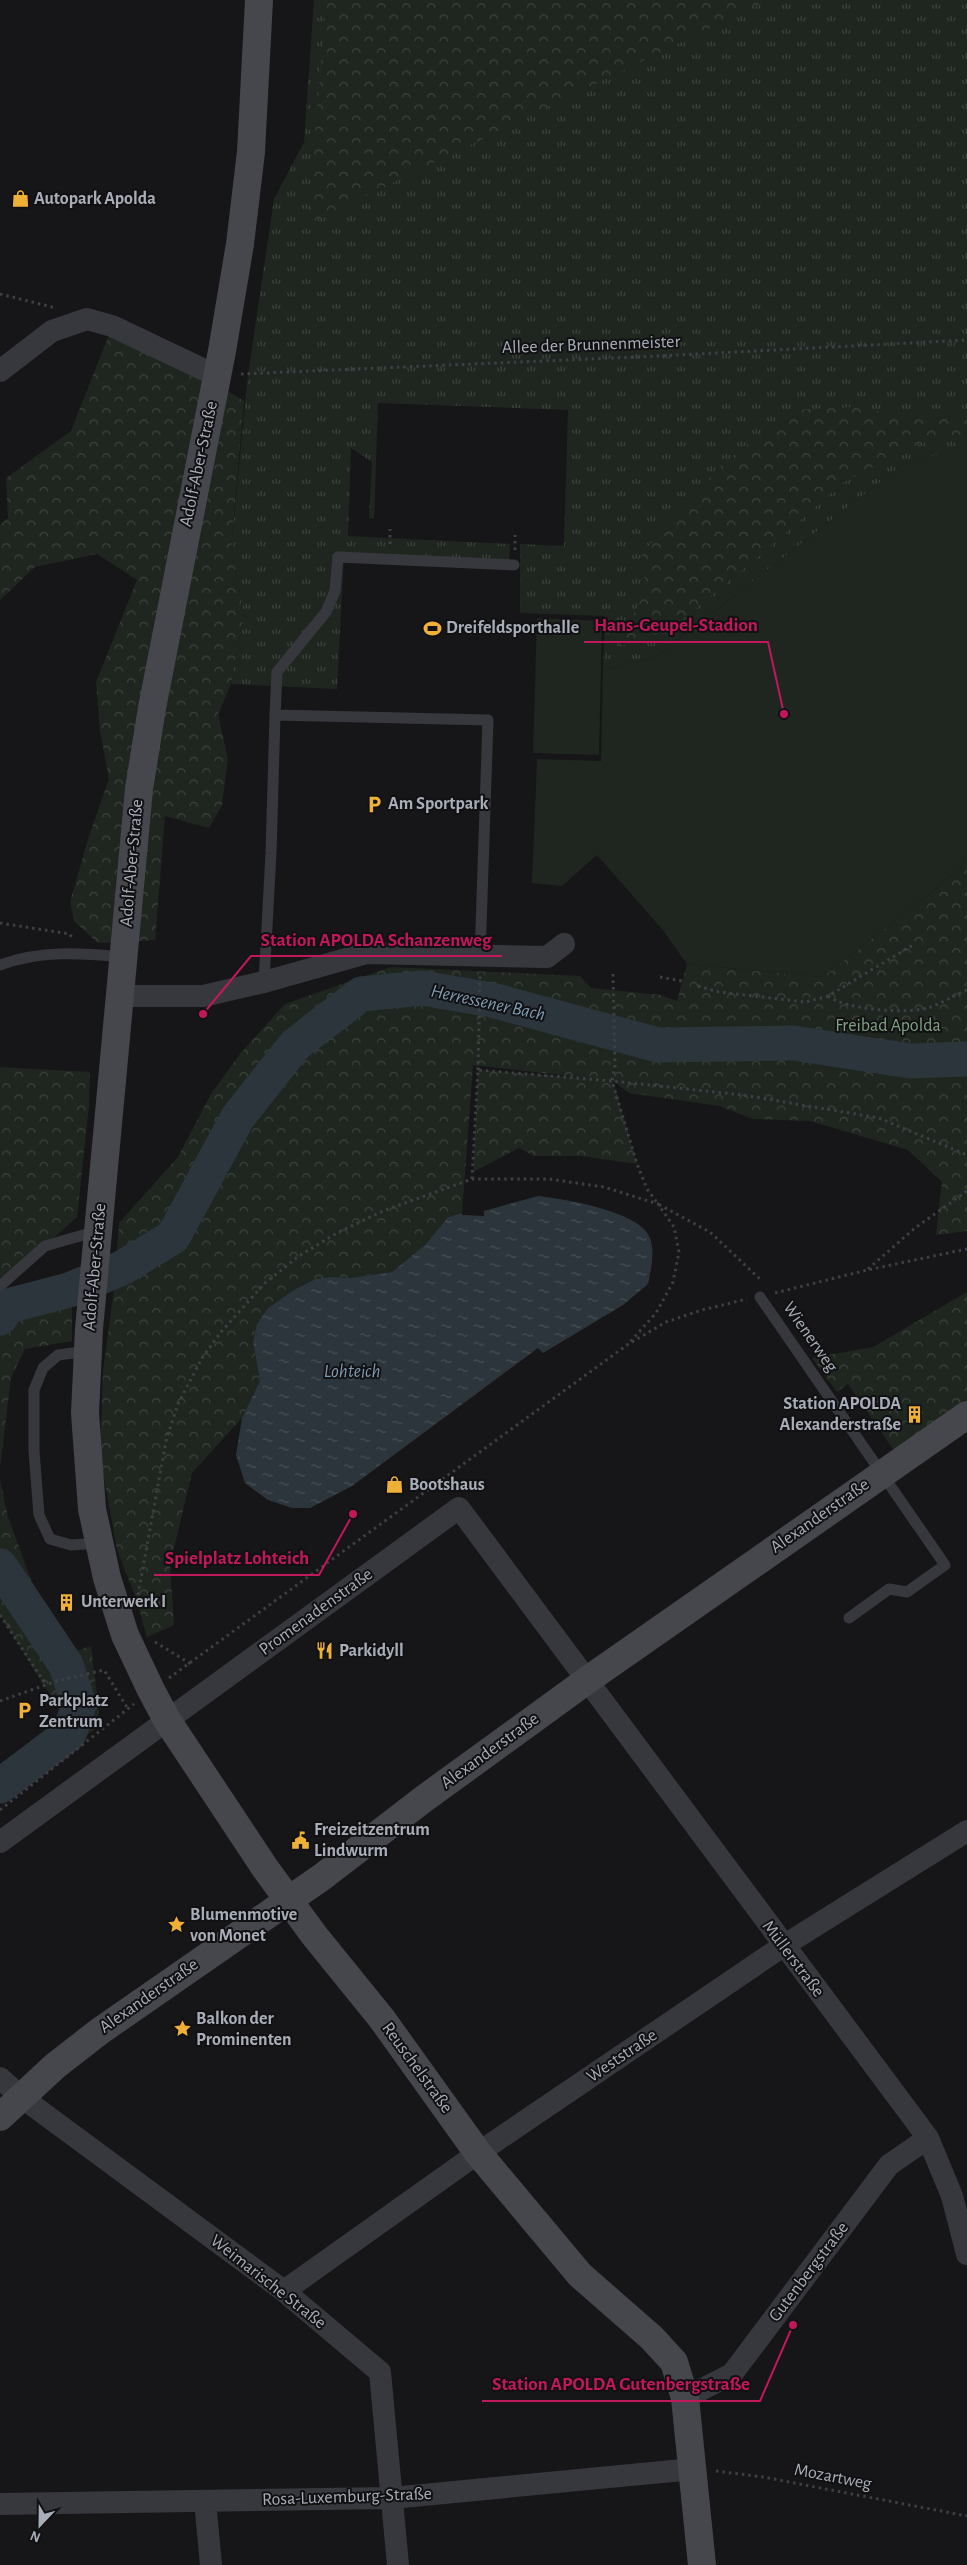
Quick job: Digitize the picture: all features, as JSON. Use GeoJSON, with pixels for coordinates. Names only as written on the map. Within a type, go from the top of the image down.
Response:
{"type":"FeatureCollection","features":[{"type":"Feature","properties":{"kind":"main road","name":"Adolf-Aber-Straße"},"geometry":{"type":"LineString","coordinates":[[167,1720],[125,1635],[98,1544],[87,1465],[85,1413],[88,1351],[118,996],[139,789],[150,717],[217,376],[240,244],[250,161],[260,0]]}},
{"type":"Feature","properties":{"kind":"main road","name":"Alexanderstraße"},"geometry":{"type":"LineString","coordinates":[[0,2117],[20,2096],[100,2031],[288,1900],[586,1681],[967,1415]]}},
{"type":"Feature","properties":{"kind":"main road","name":"Reuschelstraße"},"geometry":{"type":"LineString","coordinates":[[167,1720],[288,1900],[382,2019],[478,2153],[580,2275],[652,2338],[674,2362],[685,2398],[702,2565]]}},
{"type":"Feature","properties":{"kind":"street"},"geometry":{"type":"LineString","coordinates":[[0,371],[52,331],[87,319],[112,326],[217,376]]}},
{"type":"Feature","properties":{"kind":"street"},"geometry":{"type":"LineString","coordinates":[[118,996],[193,997],[264,982],[367,953],[547,957],[564,944]]}},
{"type":"Feature","properties":{"kind":"street","name":"Promenadenstraße"},"geometry":{"type":"LineString","coordinates":[[0,1842],[459,1508],[586,1681]]}},
{"type":"Feature","properties":{"kind":"street","name":"Müllerstraße"},"geometry":{"type":"LineString","coordinates":[[586,1681],[928,2138],[952,2196],[967,2254]]}},
{"type":"Feature","properties":{"kind":"street","name":"Weststraße"},"geometry":{"type":"LineString","coordinates":[[284,2292],[478,2153],[783,1946],[967,1831]]}},
{"type":"Feature","properties":{"kind":"street","name":"Weimarische Straße"},"geometry":{"type":"LineString","coordinates":[[0,2078],[20,2096],[284,2292],[380,2372],[398,2565]]}},
{"type":"Feature","properties":{"kind":"street","name":"Gutenbergstraße"},"geometry":{"type":"LineString","coordinates":[[685,2398],[732,2374],[889,2165],[928,2138]]}},
{"type":"Feature","properties":{"kind":"street","name":"Rosa-Luxemburg-Straße"},"geometry":{"type":"LineString","coordinates":[[0,2504],[392,2498],[693,2469]]}},
{"type":"Feature","properties":{"kind":"street"},"geometry":{"type":"LineString","coordinates":[[205,2501],[212,2565]]}},
{"type":"Feature","properties":{"kind":"lane"},"geometry":{"type":"LineString","coordinates":[[264,982],[271,852],[277,672],[326,612],[335,591],[338,557],[514,565]]}},
{"type":"Feature","properties":{"kind":"lane"},"geometry":{"type":"LineString","coordinates":[[275,715],[488,720],[480,957]]}},
{"type":"Feature","properties":{"kind":"lane"},"geometry":{"type":"LineString","coordinates":[[0,965],[24,956],[82,953],[123,957]]}},
{"type":"Feature","properties":{"kind":"lane"},"geometry":{"type":"LineString","coordinates":[[0,1286],[45,1246],[99,1230]]}},
{"type":"Feature","properties":{"kind":"lane","name":"Wienerweg"},"geometry":{"type":"LineString","coordinates":[[760,1296],[883,1472],[945,1565],[907,1592],[889,1589],[849,1618]]}},
{"type":"Feature","properties":{"kind":"lane"},"geometry":{"type":"LineString","coordinates":[[88,1351],[58,1355],[43,1368],[34,1390],[34,1452],[39,1515],[50,1539],[71,1545],[98,1544]]}},
{"type":"Feature","properties":{"kind":"path"},"geometry":{"type":"LineString","coordinates":[[0,294],[35,301],[87,319]]}},
{"type":"Feature","properties":{"kind":"path","name":"Allee der Brunnenmeister"},"geometry":{"type":"LineString","coordinates":[[217,376],[967,340]]}},
{"type":"Feature","properties":{"kind":"path"},"geometry":{"type":"LineString","coordinates":[[0,923],[70,934],[82,953]]}},
{"type":"Feature","properties":{"kind":"path"},"geometry":{"type":"LineString","coordinates":[[698,986],[719,992],[806,1002],[828,996],[913,945]]}},
{"type":"Feature","properties":{"kind":"path"},"geometry":{"type":"LineString","coordinates":[[613,974],[615,1066],[612,1081],[637,1164],[647,1189],[674,1227],[679,1252],[673,1282],[656,1313],[628,1345]]}},
{"type":"Feature","properties":{"kind":"path"},"geometry":{"type":"LineString","coordinates":[[660,977],[682,981]]}},
{"type":"Feature","properties":{"kind":"path"},"geometry":{"type":"LineString","coordinates":[[472,1179],[480,990]]}},
{"type":"Feature","properties":{"kind":"path"},"geometry":{"type":"LineString","coordinates":[[828,996],[835,1001],[858,1007],[905,1010],[928,1008],[967,990]]}},
{"type":"Feature","properties":{"kind":"path"},"geometry":{"type":"LineString","coordinates":[[478,1070],[612,1081],[743,1095],[879,1118],[967,1155]]}},
{"type":"Feature","properties":{"kind":"path"},"geometry":{"type":"LineString","coordinates":[[137,1601],[166,1441],[178,1404],[202,1358],[221,1332],[265,1283],[299,1256],[382,1211],[472,1179],[549,1179],[604,1187],[658,1204],[710,1232],[763,1282],[760,1296]]}},
{"type":"Feature","properties":{"kind":"path"},"geometry":{"type":"LineString","coordinates":[[867,1270],[915,1228],[967,1191]]}},
{"type":"Feature","properties":{"kind":"path"},"geometry":{"type":"LineString","coordinates":[[151,1690],[191,1664],[628,1345],[666,1322],[702,1310],[867,1270],[967,1249]]}},
{"type":"Feature","properties":{"kind":"path"},"geometry":{"type":"LineString","coordinates":[[0,1615],[46,1685]]}},
{"type":"Feature","properties":{"kind":"path"},"geometry":{"type":"LineString","coordinates":[[147,1637],[191,1664]]}},
{"type":"Feature","properties":{"kind":"path"},"geometry":{"type":"LineString","coordinates":[[0,1700],[57,1680],[104,1670],[128,1709],[0,1810]]}},
{"type":"Feature","properties":{"kind":"path","name":"Mozartweg"},"geometry":{"type":"LineString","coordinates":[[693,2469],[763,2477],[967,2516]]}},
{"type":"Feature","properties":{"kind":"green space"},"geometry":{"type":"Polygon","coordinates":[[[314,0],[967,0],[967,448],[902,465],[657,656],[603,670],[605,616],[520,613],[520,544],[564,546],[568,410],[378,403],[374,519],[369,518],[372,462],[351,448],[348,536],[510,544],[509,560],[344,553],[337,689],[231,684],[244,613],[231,550],[247,382],[274,199],[304,142],[314,0]]]}},
{"type":"Feature","properties":{"kind":"green space"},"geometry":{"type":"Polygon","coordinates":[[[326,0],[768,0],[308,224],[326,0]]]}},
{"type":"Feature","properties":{"kind":"green space"},"geometry":{"type":"Polygon","coordinates":[[[114,322],[244,401],[231,550],[244,613],[231,684],[218,714],[228,759],[222,805],[209,828],[165,816],[155,940],[98,943],[74,921],[70,902],[88,839],[109,779],[100,730],[96,682],[137,580],[97,554],[35,567],[0,600],[0,525],[8,518],[6,478],[71,431],[114,322]]]}},
{"type":"Feature","properties":{"kind":"green space"},"geometry":{"type":"Polygon","coordinates":[[[856,407],[910,417],[967,414],[967,435],[934,436],[844,482],[756,559],[672,628],[616,648],[646,590],[642,553],[720,466],[791,410],[856,407]]]}},
{"type":"Feature","properties":{"kind":"green space"},"geometry":{"type":"Polygon","coordinates":[[[958,448],[967,448],[967,861],[930,894],[822,977],[687,964],[662,929],[597,855],[562,886],[532,883],[537,759],[601,761],[603,670],[657,656],[902,465],[958,448]]]}},
{"type":"Feature","properties":{"kind":"green space"},"geometry":{"type":"Polygon","coordinates":[[[537,618],[602,621],[599,755],[533,753],[537,618]]]}},
{"type":"Feature","properties":{"kind":"green space","name":"Freibad Apolda"},"geometry":{"type":"Polygon","coordinates":[[[967,861],[967,1231],[936,1235],[942,1182],[908,1150],[810,1121],[753,1119],[719,1106],[629,1093],[613,1081],[637,1164],[581,1156],[534,1156],[519,1148],[473,1172],[478,1070],[588,1078],[473,1065],[462,1213],[448,1217],[426,1244],[392,1272],[350,1278],[332,1277],[292,1291],[267,1309],[257,1324],[253,1342],[260,1381],[242,1418],[192,1473],[170,1565],[174,1625],[147,1637],[137,1601],[117,1550],[100,1455],[103,1371],[114,1289],[119,1223],[178,1157],[211,1094],[240,1054],[285,1004],[391,967],[580,976],[591,988],[661,995],[677,1001],[687,964],[822,977],[930,894],[967,861]]]}},
{"type":"Feature","properties":{"kind":"green space"},"geometry":{"type":"Polygon","coordinates":[[[0,1067],[90,1072],[89,1105],[77,1217],[0,1286],[0,1067]]]}},
{"type":"Feature","properties":{"kind":"green space"},"geometry":{"type":"Polygon","coordinates":[[[72,1272],[72,1341],[25,1349],[11,1378],[0,1468],[0,1307],[10,1298],[72,1272]]]}},
{"type":"Feature","properties":{"kind":"green space"},"geometry":{"type":"Polygon","coordinates":[[[967,1292],[967,1402],[895,1452],[848,1384],[837,1392],[812,1358],[873,1347],[967,1292]]]}},
{"type":"Feature","properties":{"kind":"green space"},"geometry":{"type":"Polygon","coordinates":[[[0,1480],[8,1517],[37,1596],[72,1652],[91,1646],[96,1687],[74,1733],[0,1615],[0,1480]]]}},
{"type":"Feature","properties":{"kind":"green space"},"geometry":{"type":"Polygon","coordinates":[[[96,1687],[99,1712],[97,1727],[0,1802],[0,1789],[74,1733],[96,1687]]]}},
{"type":"Feature","properties":{"kind":"water","name":"Lohteich"},"geometry":{"type":"Polygon","coordinates":[[[538,1196],[600,1208],[632,1220],[644,1229],[650,1238],[652,1249],[648,1284],[623,1305],[543,1353],[538,1348],[352,1486],[310,1508],[292,1508],[268,1500],[245,1483],[236,1455],[242,1418],[260,1381],[253,1342],[257,1324],[267,1309],[292,1291],[316,1279],[332,1277],[350,1278],[392,1272],[426,1244],[448,1217],[462,1213],[462,1215],[484,1216],[484,1211],[538,1196]]]}},
{"type":"Feature","properties":{"kind":"waterway","name":"Herressener Bach"},"geometry":{"type":"LineString","coordinates":[[0,1318],[8,1306],[69,1290],[122,1268],[173,1237],[238,1117],[295,1045],[361,994],[422,988],[492,1000],[658,1045],[793,1043],[910,1061],[967,1059]]}},
{"type":"Feature","properties":{"kind":"waterway","name":"Herressener Bach"},"geometry":{"type":"LineString","coordinates":[[0,1566],[66,1665],[79,1705],[69,1734],[0,1786]]}},
{"type":"Feature","properties":{"kind":"place","name":"Autopark Apolda"},"geometry":{"type":"Point","coordinates":[20,199]}},
{"type":"Feature","properties":{"kind":"place","name":"Dreifeldsporthalle"},"geometry":{"type":"Point","coordinates":[432,628]}},
{"type":"Feature","properties":{"kind":"place","name":"Hans-Geupel-Stadion"},"geometry":{"type":"Point","coordinates":[784,714]}},
{"type":"Feature","properties":{"kind":"place","name":"Am Sportpark"},"geometry":{"type":"Point","coordinates":[374,804]}},
{"type":"Feature","properties":{"kind":"place","name":"Station APOLDA Schanzenweg"},"geometry":{"type":"Point","coordinates":[203,1014]}},
{"type":"Feature","properties":{"kind":"place","name":"Station APOLDA Alexanderstraße"},"geometry":{"type":"Point","coordinates":[915,1414]}},
{"type":"Feature","properties":{"kind":"place","name":"Bootshaus"},"geometry":{"type":"Point","coordinates":[395,1485]}},
{"type":"Feature","properties":{"kind":"place","name":"Spielplatz Lohteich"},"geometry":{"type":"Point","coordinates":[353,1514]}},
{"type":"Feature","properties":{"kind":"place","name":"Unterwerk I"},"geometry":{"type":"Point","coordinates":[67,1602]}},
{"type":"Feature","properties":{"kind":"place","name":"Parkidyll"},"geometry":{"type":"Point","coordinates":[325,1651]}},
{"type":"Feature","properties":{"kind":"place","name":"Parkplatz Zentrum"},"geometry":{"type":"Point","coordinates":[25,1711]}},
{"type":"Feature","properties":{"kind":"place","name":"Freizeitzentrum Lindwurm"},"geometry":{"type":"Point","coordinates":[300,1840]}},
{"type":"Feature","properties":{"kind":"place","name":"Blumenmotive von Monet"},"geometry":{"type":"Point","coordinates":[176,1925]}},
{"type":"Feature","properties":{"kind":"place","name":"Balkon der Prominenten"},"geometry":{"type":"Point","coordinates":[182,2029]}},
{"type":"Feature","properties":{"kind":"place","name":"Station APOLDA Gutenbergstraße"},"geometry":{"type":"Point","coordinates":[793,2325]}}]}
